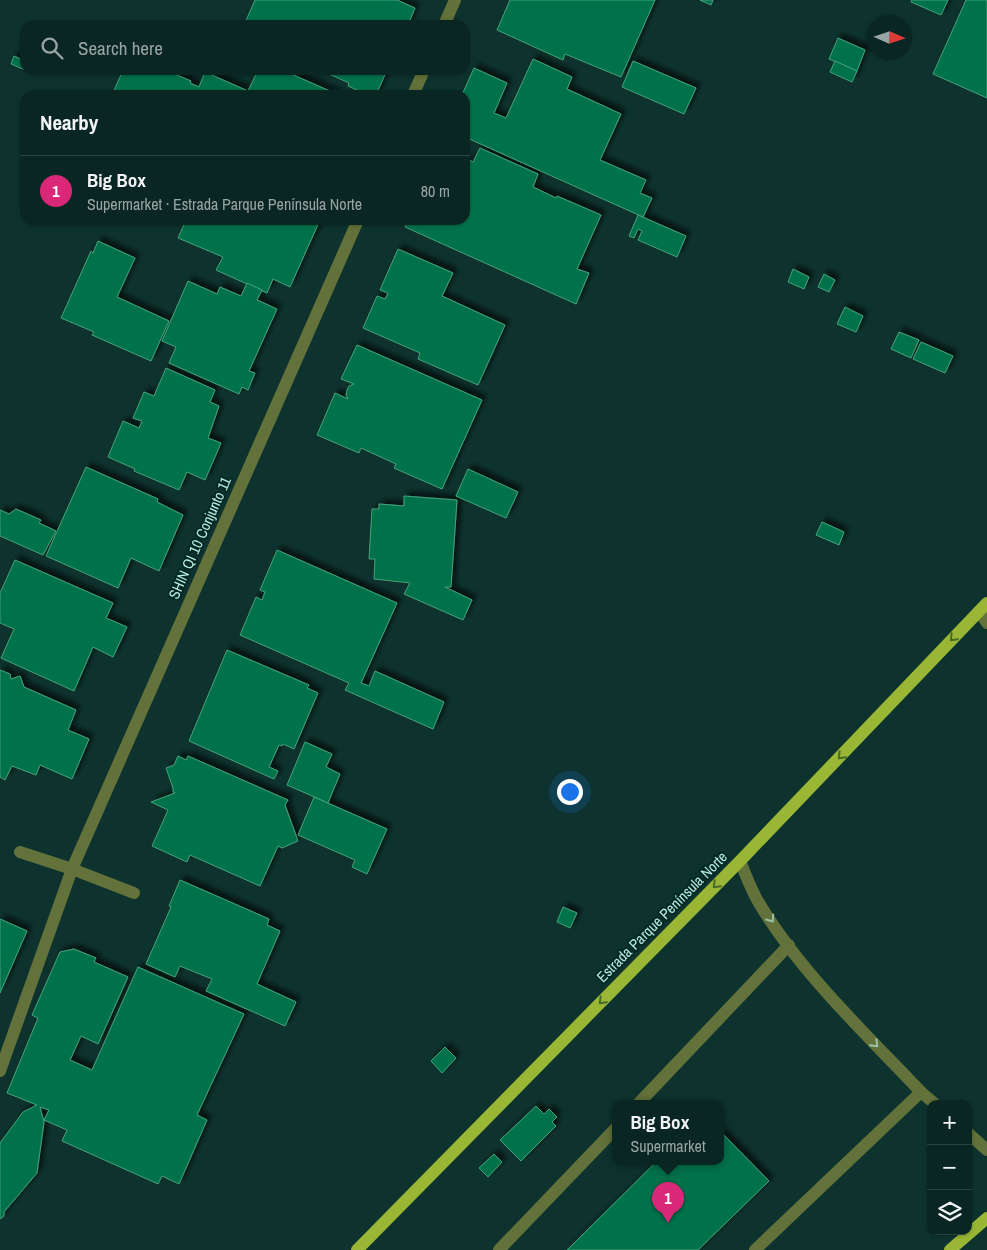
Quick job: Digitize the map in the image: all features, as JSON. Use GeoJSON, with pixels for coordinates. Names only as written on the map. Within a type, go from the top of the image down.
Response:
{"type":"FeatureCollection","features":[{"type":"Feature","properties":{"kind":"main road","name":"Estrada Parque Península Norte"},"geometry":{"type":"LineString","coordinates":[[357,1250],[740,861],[983,607]]}},
{"type":"Feature","properties":{"kind":"main road"},"geometry":{"type":"LineString","coordinates":[[950,1250],[987,1218]]}},
{"type":"Feature","properties":{"kind":"street"},"geometry":{"type":"LineString","coordinates":[[446,20],[455,0]]}},
{"type":"Feature","properties":{"kind":"street"},"geometry":{"type":"LineString","coordinates":[[415,90],[422,75]]}},
{"type":"Feature","properties":{"kind":"street","name":"SHIN QI 10 Conjunto 11"},"geometry":{"type":"LineString","coordinates":[[0,1071],[72,869],[356,225]]}},
{"type":"Feature","properties":{"kind":"street"},"geometry":{"type":"LineString","coordinates":[[983,607],[987,624]]}},
{"type":"Feature","properties":{"kind":"street"},"geometry":{"type":"LineString","coordinates":[[20,852],[72,869],[134,893]]}},
{"type":"Feature","properties":{"kind":"street"},"geometry":{"type":"LineString","coordinates":[[740,861],[759,902],[789,946],[822,987],[930,1100]]}},
{"type":"Feature","properties":{"kind":"street"},"geometry":{"type":"LineString","coordinates":[[642,1100],[789,946]]}},
{"type":"Feature","properties":{"kind":"street"},"geometry":{"type":"LineString","coordinates":[[756,1250],[921,1092]]}},
{"type":"Feature","properties":{"kind":"street"},"geometry":{"type":"LineString","coordinates":[[499,1250],[612,1132]]}},
{"type":"Feature","properties":{"kind":"street"},"geometry":{"type":"LineString","coordinates":[[972,1137],[987,1150]]}},
{"type":"Feature","properties":{"kind":"building"},"geometry":{"type":"Polygon","coordinates":[[[255,0],[397,0],[415,8],[410,20],[246,20],[255,0]]]}},
{"type":"Feature","properties":{"kind":"building"},"geometry":{"type":"Polygon","coordinates":[[[510,0],[655,0],[621,77],[565,54],[563,60],[497,30],[510,0]]]}},
{"type":"Feature","properties":{"kind":"building"},"geometry":{"type":"Polygon","coordinates":[[[700,0],[713,0],[711,5],[700,0]]]}},
{"type":"Feature","properties":{"kind":"building"},"geometry":{"type":"Polygon","coordinates":[[[912,0],[948,0],[941,15],[911,2],[912,0]]]}},
{"type":"Feature","properties":{"kind":"building"},"geometry":{"type":"Polygon","coordinates":[[[966,0],[987,0],[987,98],[933,74],[966,0]]]}},
{"type":"Feature","properties":{"kind":"building"},"geometry":{"type":"Polygon","coordinates":[[[838,38],[865,50],[857,71],[829,59],[838,38]]]}},
{"type":"Feature","properties":{"kind":"building"},"geometry":{"type":"Polygon","coordinates":[[[14,56],[20,59],[20,68],[11,64],[14,56]]]}},
{"type":"Feature","properties":{"kind":"building"},"geometry":{"type":"Polygon","coordinates":[[[533,59],[572,77],[567,89],[621,114],[600,160],[646,180],[640,193],[652,198],[643,217],[470,139],[470,90],[464,90],[474,68],[507,83],[494,113],[506,118],[533,59]]]}},
{"type":"Feature","properties":{"kind":"building"},"geometry":{"type":"Polygon","coordinates":[[[633,61],[696,88],[684,114],[622,87],[633,61]]]}},
{"type":"Feature","properties":{"kind":"building"},"geometry":{"type":"Polygon","coordinates":[[[835,61],[857,71],[852,82],[830,72],[835,61]]]}},
{"type":"Feature","properties":{"kind":"building"},"geometry":{"type":"Polygon","coordinates":[[[121,75],[177,75],[199,87],[204,75],[212,75],[246,90],[114,90],[121,75]]]}},
{"type":"Feature","properties":{"kind":"building"},"geometry":{"type":"Polygon","coordinates":[[[256,75],[293,75],[328,90],[248,90],[256,75]]]}},
{"type":"Feature","properties":{"kind":"building"},"geometry":{"type":"Polygon","coordinates":[[[331,75],[385,75],[378,90],[357,90],[348,86],[349,83],[331,75]]]}},
{"type":"Feature","properties":{"kind":"building"},"geometry":{"type":"Polygon","coordinates":[[[480,148],[538,174],[533,187],[601,215],[577,269],[589,273],[576,304],[405,227],[406,225],[470,225],[470,160],[473,162],[480,148]]]}},
{"type":"Feature","properties":{"kind":"building"},"geometry":{"type":"Polygon","coordinates":[[[638,215],[686,236],[677,257],[638,240],[642,231],[638,229],[634,238],[629,236],[638,215]]]}},
{"type":"Feature","properties":{"kind":"building"},"geometry":{"type":"Polygon","coordinates":[[[184,225],[318,225],[290,287],[273,279],[267,293],[216,270],[223,257],[178,238],[184,225]]]}},
{"type":"Feature","properties":{"kind":"building"},"geometry":{"type":"Polygon","coordinates":[[[98,241],[135,258],[117,297],[169,321],[151,361],[92,335],[94,332],[61,318],[91,251],[93,253],[98,241]]]}},
{"type":"Feature","properties":{"kind":"building"},"geometry":{"type":"Polygon","coordinates":[[[398,249],[453,273],[442,296],[505,325],[478,385],[418,359],[420,353],[363,328],[377,296],[385,299],[388,293],[380,290],[398,249]]]}},
{"type":"Feature","properties":{"kind":"building"},"geometry":{"type":"Polygon","coordinates":[[[793,269],[809,277],[804,289],[788,282],[793,269]]]}},
{"type":"Feature","properties":{"kind":"building"},"geometry":{"type":"Polygon","coordinates":[[[824,274],[835,280],[829,292],[818,287],[824,274]]]}},
{"type":"Feature","properties":{"kind":"building"},"geometry":{"type":"Polygon","coordinates":[[[188,281],[217,294],[220,287],[241,296],[247,283],[262,290],[257,300],[277,309],[249,371],[255,373],[248,390],[242,387],[239,394],[169,363],[176,347],[162,341],[188,281]]]}},
{"type":"Feature","properties":{"kind":"building"},"geometry":{"type":"Polygon","coordinates":[[[845,307],[863,316],[856,332],[837,324],[845,307]]]}},
{"type":"Feature","properties":{"kind":"building"},"geometry":{"type":"Polygon","coordinates":[[[899,332],[919,340],[911,358],[891,349],[899,332]]]}},
{"type":"Feature","properties":{"kind":"building"},"geometry":{"type":"Polygon","coordinates":[[[921,342],[953,356],[945,373],[913,359],[921,342]]]}},
{"type":"Feature","properties":{"kind":"building"},"geometry":{"type":"Polygon","coordinates":[[[357,345],[482,400],[442,489],[394,468],[396,464],[361,448],[359,453],[317,435],[335,393],[348,399],[346,395],[347,390],[349,386],[354,384],[341,379],[357,345]]]}},
{"type":"Feature","properties":{"kind":"building"},"geometry":{"type":"Polygon","coordinates":[[[166,368],[215,390],[210,402],[219,406],[208,438],[221,443],[205,480],[187,472],[179,490],[134,471],[135,469],[108,457],[123,421],[139,428],[142,421],[133,418],[144,392],[154,396],[166,368]]]}},
{"type":"Feature","properties":{"kind":"building"},"geometry":{"type":"Polygon","coordinates":[[[86,467],[158,499],[157,502],[183,515],[159,571],[131,558],[118,588],[46,556],[86,467]]]}},
{"type":"Feature","properties":{"kind":"building"},"geometry":{"type":"Polygon","coordinates":[[[468,469],[518,492],[506,518],[456,496],[468,469]]]}},
{"type":"Feature","properties":{"kind":"building"},"geometry":{"type":"Polygon","coordinates":[[[404,496],[457,500],[451,587],[445,587],[472,600],[463,620],[404,594],[410,583],[374,579],[375,559],[369,559],[372,509],[379,509],[379,504],[404,506],[404,496]]]}},
{"type":"Feature","properties":{"kind":"building"},"geometry":{"type":"Polygon","coordinates":[[[16,509],[41,520],[39,523],[56,531],[43,555],[0,536],[0,510],[9,514],[16,509]]]}},
{"type":"Feature","properties":{"kind":"building"},"geometry":{"type":"Polygon","coordinates":[[[822,522],[844,532],[839,545],[816,535],[822,522]]]}},
{"type":"Feature","properties":{"kind":"building"},"geometry":{"type":"Polygon","coordinates":[[[277,550],[397,603],[361,683],[369,686],[375,671],[444,702],[433,729],[345,690],[349,683],[240,635],[256,597],[262,600],[265,592],[260,590],[277,550]]]}},
{"type":"Feature","properties":{"kind":"building"},"geometry":{"type":"Polygon","coordinates":[[[15,560],[113,603],[106,618],[127,627],[113,657],[93,647],[74,691],[1,658],[14,629],[0,623],[0,593],[15,560]]]}},
{"type":"Feature","properties":{"kind":"building"},"geometry":{"type":"Polygon","coordinates":[[[227,650],[309,685],[307,688],[318,693],[294,749],[283,744],[282,746],[279,745],[269,767],[278,771],[274,779],[189,741],[227,650]]]}},
{"type":"Feature","properties":{"kind":"building"},"geometry":{"type":"Polygon","coordinates":[[[0,670],[10,674],[11,679],[20,676],[24,687],[76,710],[68,730],[89,739],[72,779],[40,765],[36,775],[12,766],[5,780],[0,777],[0,670]]]}},
{"type":"Feature","properties":{"kind":"building"},"geometry":{"type":"Polygon","coordinates":[[[305,742],[332,754],[326,767],[340,774],[328,803],[287,785],[305,742]]]}},
{"type":"Feature","properties":{"kind":"building"},"geometry":{"type":"Polygon","coordinates":[[[178,756],[186,760],[188,756],[288,800],[285,805],[298,841],[282,848],[278,846],[260,886],[190,855],[187,862],[152,846],[168,810],[151,802],[175,793],[173,792],[166,768],[174,765],[178,756]]]}},
{"type":"Feature","properties":{"kind":"building"},"geometry":{"type":"Polygon","coordinates":[[[314,797],[387,829],[367,874],[352,867],[355,860],[298,835],[314,797]]]}},
{"type":"Feature","properties":{"kind":"building"},"geometry":{"type":"Polygon","coordinates":[[[180,880],[269,919],[267,925],[280,931],[257,984],[296,1002],[285,1026],[206,991],[212,979],[180,966],[175,977],[146,964],[171,907],[169,906],[180,880]]]}},
{"type":"Feature","properties":{"kind":"building"},"geometry":{"type":"Polygon","coordinates":[[[563,907],[577,913],[570,928],[557,922],[563,907]]]}},
{"type":"Feature","properties":{"kind":"building"},"geometry":{"type":"Polygon","coordinates":[[[0,919],[27,931],[0,993],[0,919]]]}},
{"type":"Feature","properties":{"kind":"building"},"geometry":{"type":"Polygon","coordinates":[[[74,949],[96,958],[94,962],[128,977],[98,1044],[81,1036],[70,1060],[92,1070],[138,967],[244,1014],[197,1115],[207,1120],[179,1184],[162,1176],[158,1184],[62,1141],[67,1130],[44,1120],[49,1110],[40,1107],[44,1122],[37,1173],[0,1219],[0,1143],[23,1112],[37,1105],[7,1093],[38,1018],[32,1015],[60,952],[74,949]]]}},
{"type":"Feature","properties":{"kind":"building"},"geometry":{"type":"Polygon","coordinates":[[[445,1047],[456,1058],[442,1073],[431,1061],[445,1047]]]}},
{"type":"Feature","properties":{"kind":"building"},"geometry":{"type":"Polygon","coordinates":[[[536,1106],[544,1114],[549,1109],[557,1117],[552,1122],[556,1126],[521,1161],[500,1140],[536,1106]]]}},
{"type":"Feature","properties":{"kind":"building"},"geometry":{"type":"Polygon","coordinates":[[[724,1135],[769,1181],[698,1250],[567,1250],[653,1165],[724,1165],[724,1135]]]}},
{"type":"Feature","properties":{"kind":"building"},"geometry":{"type":"Polygon","coordinates":[[[494,1154],[502,1162],[488,1177],[479,1168],[494,1154]]]}},
{"type":"Feature","properties":{"kind":"place","name":"Big Box"},"geometry":{"type":"Point","coordinates":[668,1223]}}]}
